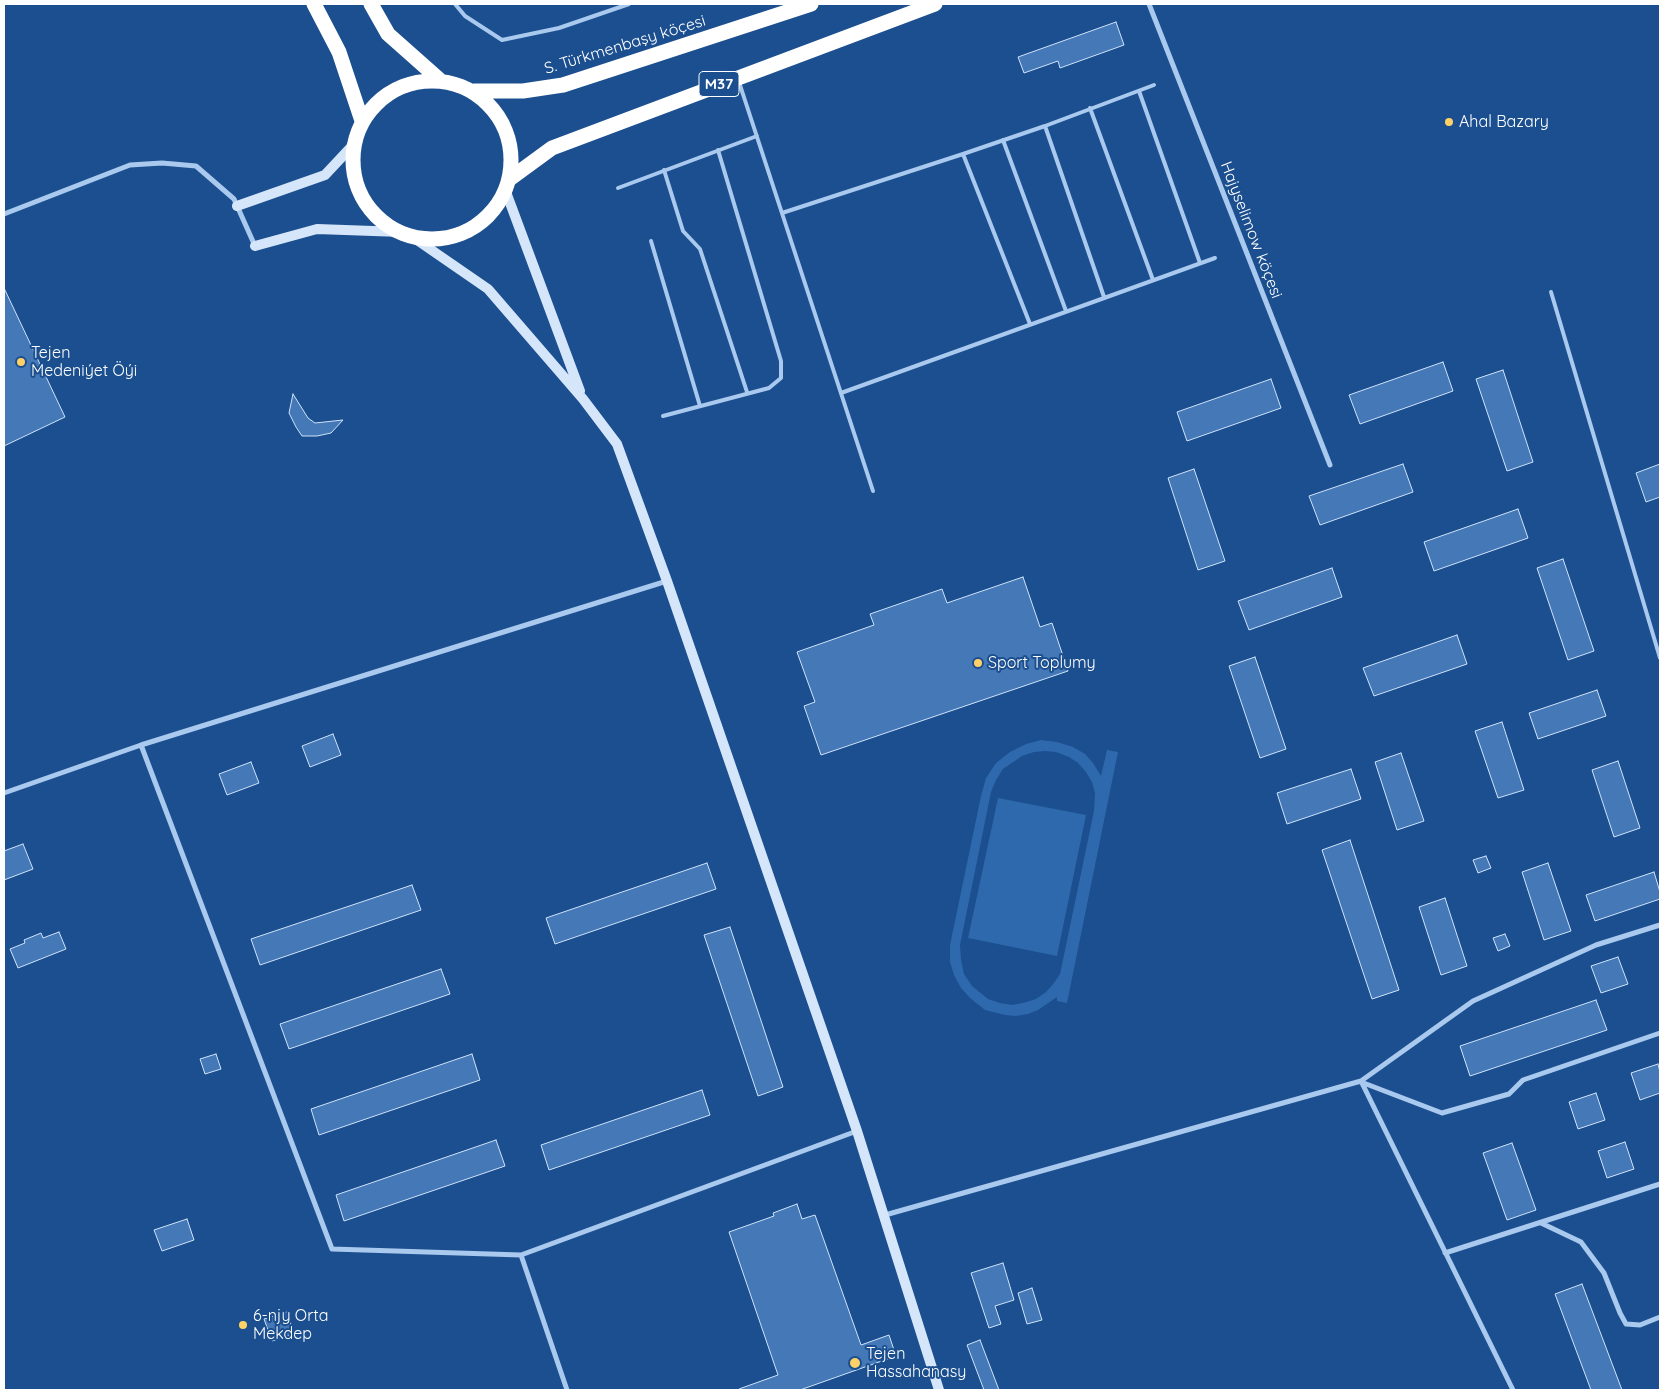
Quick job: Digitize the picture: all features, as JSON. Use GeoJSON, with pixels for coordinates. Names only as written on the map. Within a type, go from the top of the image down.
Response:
{"type":"FeatureCollection","features":[{"type":"Feature","properties":{"kind":"highway"},"geometry":{"type":"LineString","coordinates":[[314,4],[339,52],[362,121]]}},
{"type":"Feature","properties":{"kind":"highway"},"geometry":{"type":"LineString","coordinates":[[371,4],[388,34],[441,81]]}},
{"type":"Feature","properties":{"kind":"highway","name":"S. Türkmenbaşy köçesi"},"geometry":{"type":"LineString","coordinates":[[474,91],[523,91],[563,85],[779,11],[811,4]]}},
{"type":"Feature","properties":{"kind":"highway","name":"M37"},"geometry":{"type":"LineString","coordinates":[[508,185],[552,148],[936,4]]}},
{"type":"Feature","properties":{"kind":"highway"},"geometry":{"type":"LineString","coordinates":[[418,81],[441,81],[458,84],[474,91],[493,108],[506,129],[512,153],[508,185],[484,221],[451,238],[408,235],[392,229],[373,213],[359,193],[353,169],[354,144],[362,121],[376,103],[396,89],[418,81]]}},
{"type":"Feature","properties":{"kind":"street","name":"Hajyselimow köçesi"},"geometry":{"type":"LineString","coordinates":[[1149,4],[1330,465]]}},
{"type":"Feature","properties":{"kind":"street"},"geometry":{"type":"LineString","coordinates":[[236,206],[325,175],[354,144]]}},
{"type":"Feature","properties":{"kind":"street"},"geometry":{"type":"LineString","coordinates":[[4,214],[130,165],[196,166],[234,199],[255,246],[317,229],[408,235],[488,289],[583,398],[617,444],[667,581],[857,1130],[939,1390]]}},
{"type":"Feature","properties":{"kind":"street"},"geometry":{"type":"LineString","coordinates":[[508,185],[583,398]]}},
{"type":"Feature","properties":{"kind":"street"},"geometry":{"type":"LineString","coordinates":[[4,793],[141,745],[667,581]]}},
{"type":"Feature","properties":{"kind":"street"},"geometry":{"type":"LineString","coordinates":[[141,745],[332,1249],[520,1255],[857,1130]]}},
{"type":"Feature","properties":{"kind":"street"},"geometry":{"type":"LineString","coordinates":[[885,1215],[1361,1081],[1473,1001],[1596,945],[1660,925]]}},
{"type":"Feature","properties":{"kind":"street"},"geometry":{"type":"LineString","coordinates":[[1361,1081],[1442,1113],[1509,1094],[1523,1080],[1660,1033]]}},
{"type":"Feature","properties":{"kind":"street"},"geometry":{"type":"LineString","coordinates":[[1361,1081],[1513,1390]]}},
{"type":"Feature","properties":{"kind":"street"},"geometry":{"type":"LineString","coordinates":[[1445,1254],[1660,1184]]}},
{"type":"Feature","properties":{"kind":"street"},"geometry":{"type":"LineString","coordinates":[[1541,1223],[1582,1242],[1604,1273],[1620,1314],[1626,1324],[1640,1325],[1660,1318]]}},
{"type":"Feature","properties":{"kind":"street"},"geometry":{"type":"LineString","coordinates":[[520,1255],[567,1390]]}},
{"type":"Feature","properties":{"kind":"lane"},"geometry":{"type":"LineString","coordinates":[[455,4],[465,16],[502,40],[559,28],[628,4]]}},
{"type":"Feature","properties":{"kind":"lane"},"geometry":{"type":"LineString","coordinates":[[738,77],[873,492]]}},
{"type":"Feature","properties":{"kind":"lane"},"geometry":{"type":"LineString","coordinates":[[782,213],[1045,126],[1154,85]]}},
{"type":"Feature","properties":{"kind":"lane"},"geometry":{"type":"LineString","coordinates":[[1139,91],[1200,263]]}},
{"type":"Feature","properties":{"kind":"lane"},"geometry":{"type":"LineString","coordinates":[[1090,108],[1153,280]]}},
{"type":"Feature","properties":{"kind":"lane"},"geometry":{"type":"LineString","coordinates":[[1045,126],[1104,297]]}},
{"type":"Feature","properties":{"kind":"lane"},"geometry":{"type":"LineString","coordinates":[[618,188],[757,136]]}},
{"type":"Feature","properties":{"kind":"lane"},"geometry":{"type":"LineString","coordinates":[[1003,140],[1066,311]]}},
{"type":"Feature","properties":{"kind":"lane"},"geometry":{"type":"LineString","coordinates":[[663,416],[747,392],[769,388],[781,378],[781,361],[718,150]]}},
{"type":"Feature","properties":{"kind":"lane"},"geometry":{"type":"LineString","coordinates":[[963,154],[1030,324]]}},
{"type":"Feature","properties":{"kind":"lane"},"geometry":{"type":"LineString","coordinates":[[664,170],[683,231],[700,249],[747,392]]}},
{"type":"Feature","properties":{"kind":"lane"},"geometry":{"type":"LineString","coordinates":[[651,241],[700,406]]}},
{"type":"Feature","properties":{"kind":"lane"},"geometry":{"type":"LineString","coordinates":[[840,393],[1215,258]]}},
{"type":"Feature","properties":{"kind":"lane"},"geometry":{"type":"LineString","coordinates":[[1551,292],[1660,658]]}},
{"type":"Feature","properties":{"kind":"shaded area"},"geometry":{"type":"Polygon","coordinates":[[[1041,740],[1073,747],[1085,754],[1101,776],[1107,750],[1118,752],[1067,1003],[1057,1001],[1057,997],[1038,1010],[1016,1016],[985,1010],[970,998],[961,988],[954,975],[950,962],[950,945],[986,778],[996,763],[1010,752],[1026,744],[1041,740]],[[1034,752],[1022,756],[1003,769],[991,792],[960,945],[964,974],[972,986],[988,999],[1000,1003],[1012,1005],[1036,999],[1046,992],[1060,974],[1094,811],[1095,793],[1092,782],[1078,763],[1056,752],[1034,752]]]}},
{"type":"Feature","properties":{"kind":"shaded area"},"geometry":{"type":"Polygon","coordinates":[[[998,798],[1086,815],[1057,956],[968,938],[998,798]]]}},
{"type":"Feature","properties":{"kind":"building"},"geometry":{"type":"Polygon","coordinates":[[[1116,22],[1124,45],[1060,68],[1058,61],[1024,73],[1018,57],[1116,22]]]}},
{"type":"Feature","properties":{"kind":"building","name":"Tejen Medeniýet Öýi"},"geometry":{"type":"Polygon","coordinates":[[[4,288],[65,417],[4,446],[4,288]]]}},
{"type":"Feature","properties":{"kind":"building"},"geometry":{"type":"Polygon","coordinates":[[[1443,362],[1453,391],[1360,424],[1349,395],[1443,362]]]}},
{"type":"Feature","properties":{"kind":"building"},"geometry":{"type":"Polygon","coordinates":[[[1503,370],[1533,462],[1507,471],[1476,379],[1503,370]]]}},
{"type":"Feature","properties":{"kind":"building"},"geometry":{"type":"Polygon","coordinates":[[[1271,379],[1281,408],[1187,441],[1177,412],[1271,379]]]}},
{"type":"Feature","properties":{"kind":"building"},"geometry":{"type":"Polygon","coordinates":[[[293,394],[308,418],[315,423],[343,420],[331,433],[317,436],[302,436],[289,413],[293,394]]]}},
{"type":"Feature","properties":{"kind":"building"},"geometry":{"type":"Polygon","coordinates":[[[1403,464],[1413,492],[1320,525],[1309,496],[1403,464]]]}},
{"type":"Feature","properties":{"kind":"building"},"geometry":{"type":"Polygon","coordinates":[[[1660,464],[1660,497],[1646,502],[1636,473],[1660,464]]]}},
{"type":"Feature","properties":{"kind":"building"},"geometry":{"type":"Polygon","coordinates":[[[1194,469],[1225,561],[1198,570],[1168,478],[1194,469]]]}},
{"type":"Feature","properties":{"kind":"building"},"geometry":{"type":"Polygon","coordinates":[[[1518,509],[1528,538],[1434,571],[1424,542],[1518,509]]]}},
{"type":"Feature","properties":{"kind":"building"},"geometry":{"type":"Polygon","coordinates":[[[1563,559],[1594,651],[1568,660],[1537,568],[1563,559]]]}},
{"type":"Feature","properties":{"kind":"building"},"geometry":{"type":"Polygon","coordinates":[[[1332,568],[1342,597],[1249,630],[1238,601],[1332,568]]]}},
{"type":"Feature","properties":{"kind":"building","name":"Sport Toplumy"},"geometry":{"type":"Polygon","coordinates":[[[1023,577],[1040,627],[1052,623],[1068,671],[821,755],[804,706],[815,702],[797,652],[874,625],[870,614],[942,589],[947,603],[1023,577]]]}},
{"type":"Feature","properties":{"kind":"building"},"geometry":{"type":"Polygon","coordinates":[[[1457,635],[1467,664],[1374,696],[1363,668],[1457,635]]]}},
{"type":"Feature","properties":{"kind":"building"},"geometry":{"type":"Polygon","coordinates":[[[1255,657],[1286,749],[1260,758],[1229,666],[1255,657]]]}},
{"type":"Feature","properties":{"kind":"building"},"geometry":{"type":"Polygon","coordinates":[[[1597,690],[1606,716],[1538,739],[1529,713],[1597,690]]]}},
{"type":"Feature","properties":{"kind":"building"},"geometry":{"type":"Polygon","coordinates":[[[1502,722],[1524,790],[1498,798],[1475,731],[1502,722]]]}},
{"type":"Feature","properties":{"kind":"building"},"geometry":{"type":"Polygon","coordinates":[[[333,734],[341,755],[310,767],[302,746],[333,734]]]}},
{"type":"Feature","properties":{"kind":"building"},"geometry":{"type":"Polygon","coordinates":[[[1401,753],[1424,821],[1397,830],[1375,762],[1401,753]]]}},
{"type":"Feature","properties":{"kind":"building"},"geometry":{"type":"Polygon","coordinates":[[[1618,761],[1640,828],[1614,837],[1592,770],[1618,761]]]}},
{"type":"Feature","properties":{"kind":"building"},"geometry":{"type":"Polygon","coordinates":[[[251,762],[259,783],[227,795],[219,774],[251,762]]]}},
{"type":"Feature","properties":{"kind":"building"},"geometry":{"type":"Polygon","coordinates":[[[1351,769],[1361,799],[1287,824],[1277,793],[1351,769]]]}},
{"type":"Feature","properties":{"kind":"building"},"geometry":{"type":"Polygon","coordinates":[[[1350,840],[1399,990],[1372,999],[1322,850],[1350,840]]]}},
{"type":"Feature","properties":{"kind":"building"},"geometry":{"type":"Polygon","coordinates":[[[23,844],[33,869],[4,880],[4,851],[23,844]]]}},
{"type":"Feature","properties":{"kind":"building"},"geometry":{"type":"Polygon","coordinates":[[[1486,856],[1491,868],[1478,873],[1473,860],[1486,856]]]}},
{"type":"Feature","properties":{"kind":"building"},"geometry":{"type":"Polygon","coordinates":[[[707,863],[716,889],[555,944],[546,918],[707,863]]]}},
{"type":"Feature","properties":{"kind":"building"},"geometry":{"type":"Polygon","coordinates":[[[1548,863],[1571,931],[1544,940],[1522,872],[1548,863]]]}},
{"type":"Feature","properties":{"kind":"building"},"geometry":{"type":"Polygon","coordinates":[[[1654,872],[1660,892],[1660,899],[1595,921],[1586,895],[1654,872]]]}},
{"type":"Feature","properties":{"kind":"building"},"geometry":{"type":"Polygon","coordinates":[[[412,885],[421,910],[260,965],[251,939],[412,885]]]}},
{"type":"Feature","properties":{"kind":"building"},"geometry":{"type":"Polygon","coordinates":[[[1445,898],[1467,966],[1441,975],[1419,907],[1445,898]]]}},
{"type":"Feature","properties":{"kind":"building"},"geometry":{"type":"Polygon","coordinates":[[[730,927],[783,1087],[758,1096],[704,935],[730,927]]]}},
{"type":"Feature","properties":{"kind":"building"},"geometry":{"type":"Polygon","coordinates":[[[59,932],[66,949],[18,968],[10,949],[25,943],[24,940],[41,933],[43,938],[59,932]]]}},
{"type":"Feature","properties":{"kind":"building"},"geometry":{"type":"Polygon","coordinates":[[[1505,934],[1510,946],[1498,951],[1493,938],[1505,934]]]}},
{"type":"Feature","properties":{"kind":"building"},"geometry":{"type":"Polygon","coordinates":[[[1618,957],[1628,984],[1601,993],[1591,966],[1618,957]]]}},
{"type":"Feature","properties":{"kind":"building"},"geometry":{"type":"Polygon","coordinates":[[[441,969],[450,994],[289,1049],[280,1024],[441,969]]]}},
{"type":"Feature","properties":{"kind":"building"},"geometry":{"type":"Polygon","coordinates":[[[1596,1000],[1607,1030],[1470,1076],[1460,1046],[1596,1000]]]}},
{"type":"Feature","properties":{"kind":"building"},"geometry":{"type":"Polygon","coordinates":[[[216,1054],[221,1069],[205,1074],[200,1059],[216,1054]]]}},
{"type":"Feature","properties":{"kind":"building"},"geometry":{"type":"Polygon","coordinates":[[[472,1054],[480,1080],[319,1135],[311,1109],[472,1054]]]}},
{"type":"Feature","properties":{"kind":"building"},"geometry":{"type":"Polygon","coordinates":[[[1658,1064],[1660,1093],[1640,1100],[1631,1073],[1658,1064]]]}},
{"type":"Feature","properties":{"kind":"building"},"geometry":{"type":"Polygon","coordinates":[[[702,1090],[710,1115],[549,1170],[541,1145],[702,1090]]]}},
{"type":"Feature","properties":{"kind":"building"},"geometry":{"type":"Polygon","coordinates":[[[1596,1093],[1605,1120],[1578,1129],[1569,1102],[1596,1093]]]}},
{"type":"Feature","properties":{"kind":"building"},"geometry":{"type":"Polygon","coordinates":[[[496,1140],[505,1166],[344,1221],[336,1195],[496,1140]]]}},
{"type":"Feature","properties":{"kind":"building"},"geometry":{"type":"Polygon","coordinates":[[[1625,1142],[1634,1169],[1607,1178],[1598,1151],[1625,1142]]]}},
{"type":"Feature","properties":{"kind":"building"},"geometry":{"type":"Polygon","coordinates":[[[1512,1143],[1536,1210],[1507,1220],[1483,1153],[1512,1143]]]}},
{"type":"Feature","properties":{"kind":"building"},"geometry":{"type":"Polygon","coordinates":[[[797,1204],[802,1219],[815,1215],[861,1345],[889,1335],[896,1356],[800,1390],[740,1390],[778,1375],[729,1232],[774,1216],[773,1213],[797,1204]]]}},
{"type":"Feature","properties":{"kind":"building"},"geometry":{"type":"Polygon","coordinates":[[[187,1219],[194,1240],[162,1251],[154,1230],[187,1219]]]}},
{"type":"Feature","properties":{"kind":"building"},"geometry":{"type":"Polygon","coordinates":[[[1003,1263],[1014,1300],[995,1306],[1001,1324],[989,1328],[971,1273],[1003,1263]]]}},
{"type":"Feature","properties":{"kind":"building"},"geometry":{"type":"Polygon","coordinates":[[[1582,1284],[1622,1390],[1591,1390],[1555,1294],[1582,1284]]]}},
{"type":"Feature","properties":{"kind":"building"},"geometry":{"type":"Polygon","coordinates":[[[1032,1288],[1042,1320],[1027,1324],[1018,1293],[1032,1288]]]}},
{"type":"Feature","properties":{"kind":"building"},"geometry":{"type":"Polygon","coordinates":[[[287,1312],[294,1334],[272,1341],[264,1319],[287,1312]]]}},
{"type":"Feature","properties":{"kind":"building"},"geometry":{"type":"Polygon","coordinates":[[[980,1340],[999,1390],[984,1390],[967,1345],[980,1340]]]}},
{"type":"Feature","properties":{"kind":"place","name":"Ahal Bazary"},"geometry":{"type":"Point","coordinates":[1449,122]}},
{"type":"Feature","properties":{"kind":"place","name":"Tejen Medeniýet Öýi"},"geometry":{"type":"Point","coordinates":[21,362]}},
{"type":"Feature","properties":{"kind":"place","name":"Sport Toplumy"},"geometry":{"type":"Point","coordinates":[978,663]}},
{"type":"Feature","properties":{"kind":"place","name":"6-njy Orta Mekdep"},"geometry":{"type":"Point","coordinates":[243,1325]}},
{"type":"Feature","properties":{"kind":"place","name":"Tejen Hassahanasy"},"geometry":{"type":"Point","coordinates":[855,1363]}}]}
